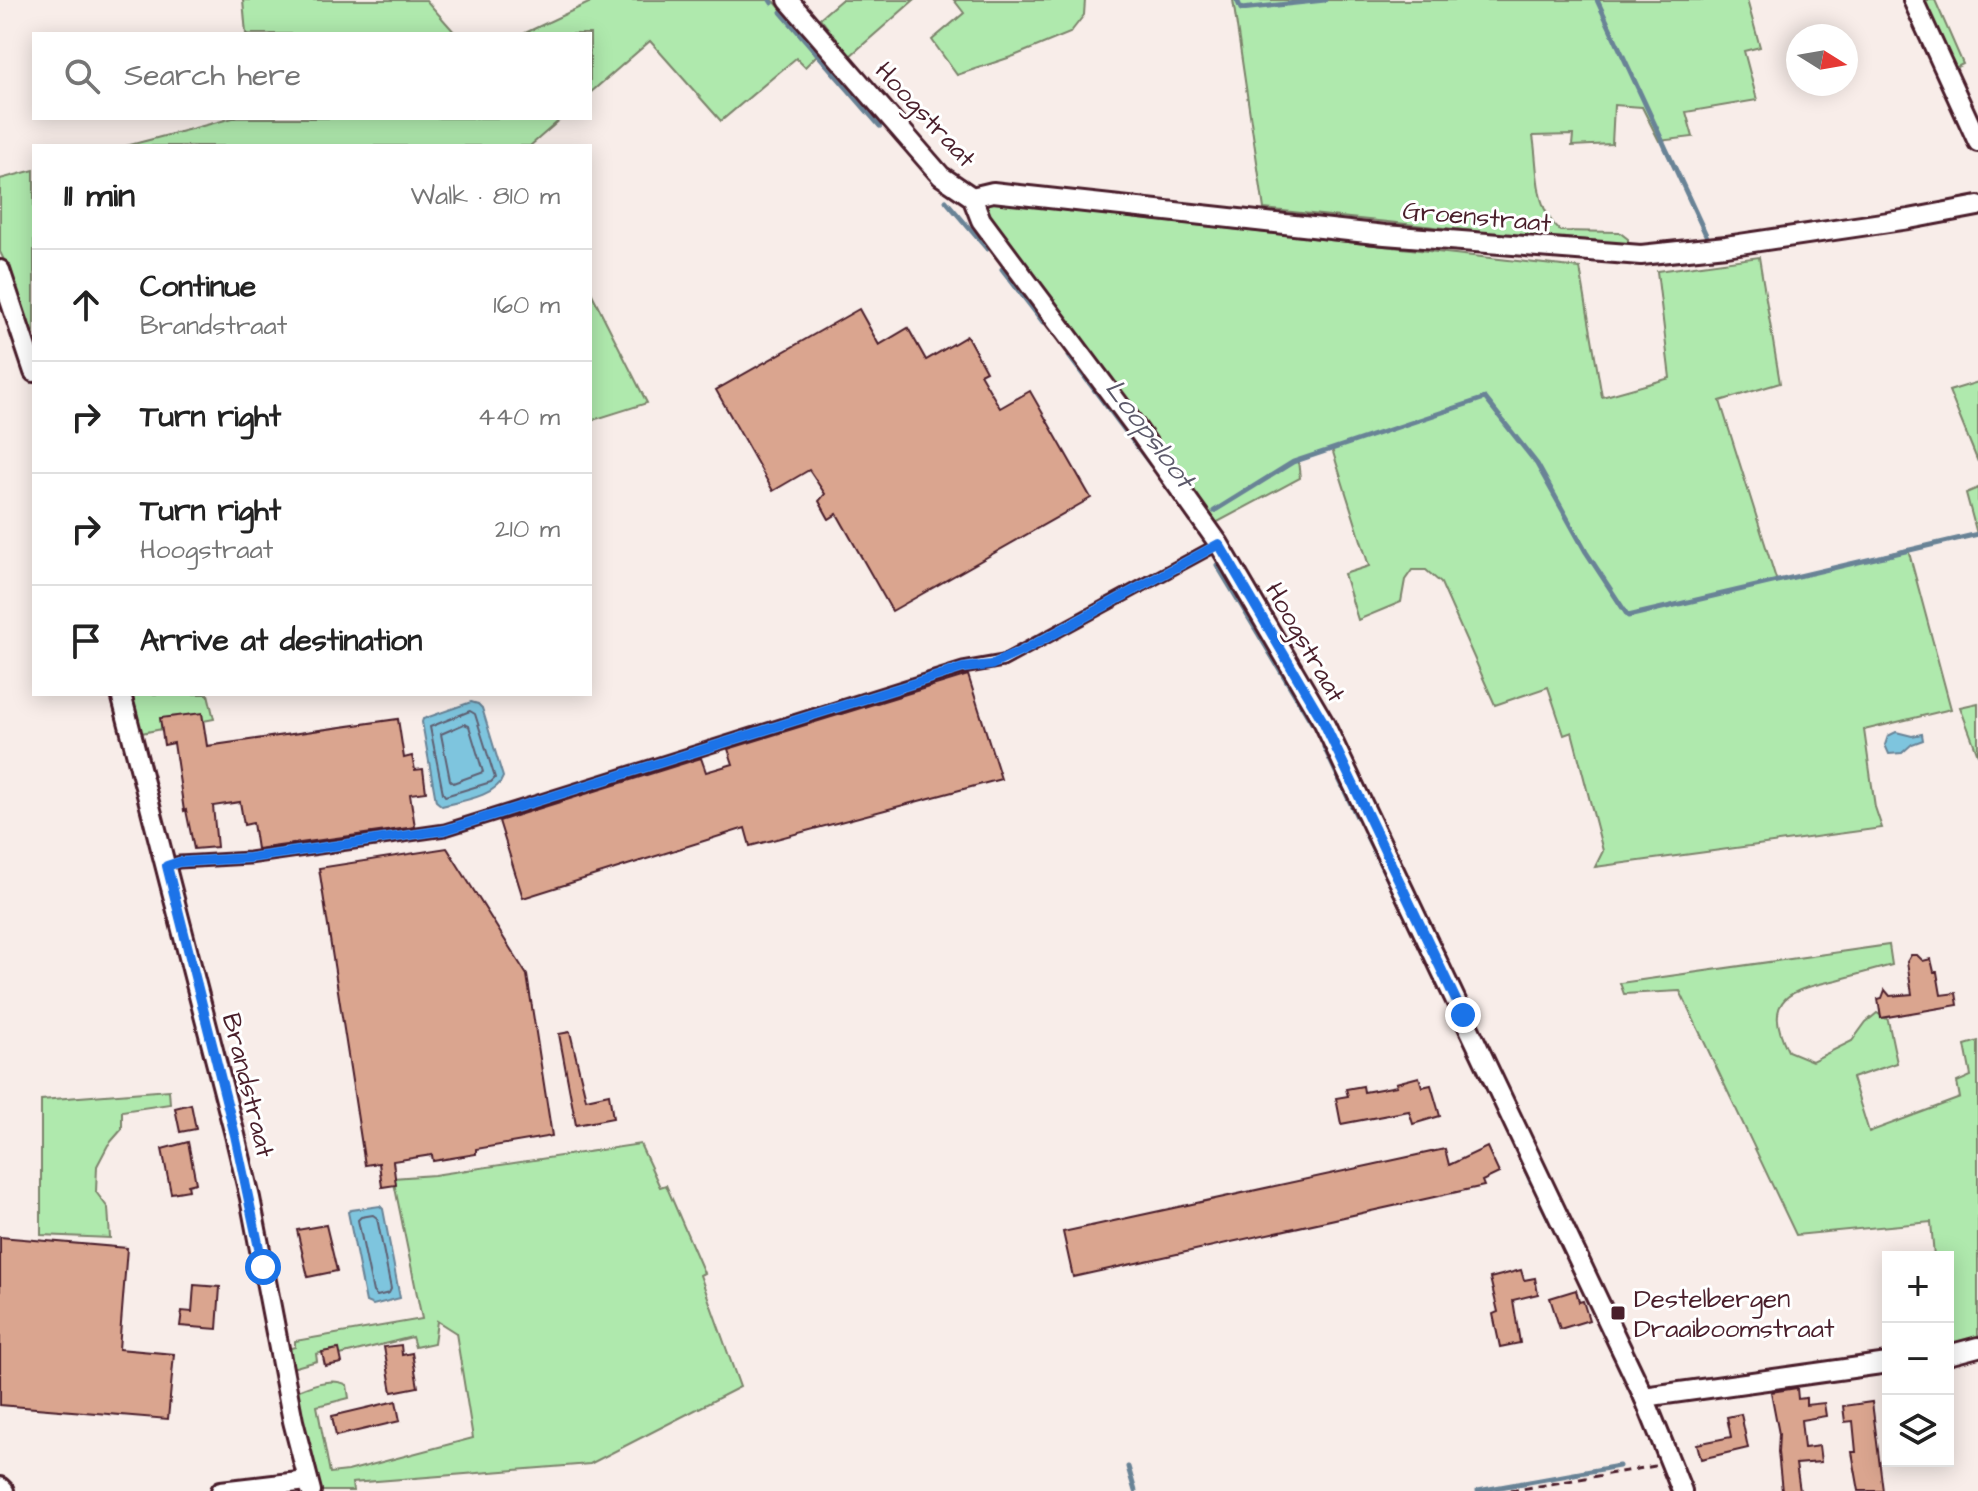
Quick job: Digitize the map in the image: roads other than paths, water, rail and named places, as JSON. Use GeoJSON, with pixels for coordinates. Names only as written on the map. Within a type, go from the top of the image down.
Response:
{"type":"FeatureCollection","features":[{"type":"Feature","properties":{"kind":"street","name":"Hoogstraat"},"geometry":{"type":"LineString","coordinates":[[788,0],[941,176],[972,197],[981,220],[1095,371],[1219,544],[1324,723],[1644,1397],[1682,1491]]}},
{"type":"Feature","properties":{"kind":"street"},"geometry":{"type":"LineString","coordinates":[[1913,0],[1978,142]]}},
{"type":"Feature","properties":{"kind":"street","name":"Groenstraat"},"geometry":{"type":"LineString","coordinates":[[972,197],[993,192],[1385,235],[1641,255],[1864,226],[1978,206]]}},
{"type":"Feature","properties":{"kind":"street"},"geometry":{"type":"LineString","coordinates":[[0,270],[32,366]]}},
{"type":"Feature","properties":{"kind":"street","name":"Brandstraat"},"geometry":{"type":"LineString","coordinates":[[122,696],[250,1198],[293,1421],[309,1486]]}},
{"type":"Feature","properties":{"kind":"street"},"geometry":{"type":"LineString","coordinates":[[1954,1353],[1978,1347]]}},
{"type":"Feature","properties":{"kind":"street"},"geometry":{"type":"LineString","coordinates":[[1644,1397],[1882,1364]]}},
{"type":"Feature","properties":{"kind":"street"},"geometry":{"type":"LineString","coordinates":[[221,1491],[309,1486]]}},
{"type":"Feature","properties":{"kind":"lane"},"geometry":{"type":"LineString","coordinates":[[167,866],[179,862],[249,858],[445,830],[963,668],[991,665],[1219,544]]}},
{"type":"Feature","properties":{"kind":"water"},"geometry":{"type":"Polygon","coordinates":[[[471,702],[482,708],[503,777],[494,789],[486,793],[442,806],[436,801],[422,722],[471,702]]]}},
{"type":"Feature","properties":{"kind":"water"},"geometry":{"type":"Polygon","coordinates":[[[1896,732],[1912,736],[1922,734],[1923,740],[1902,753],[1889,754],[1885,745],[1888,736],[1896,732]]]}},
{"type":"Feature","properties":{"kind":"water"},"geometry":{"type":"Polygon","coordinates":[[[380,1206],[400,1298],[373,1305],[366,1302],[348,1212],[380,1206]]]}},
{"type":"Feature","properties":{"kind":"waterway"},"geometry":{"type":"LineString","coordinates":[[1237,0],[1241,9],[1325,0]]}},
{"type":"Feature","properties":{"kind":"waterway"},"geometry":{"type":"LineString","coordinates":[[1597,0],[1707,237]]}},
{"type":"Feature","properties":{"kind":"waterway","name":"Loopsloot"},"geometry":{"type":"LineString","coordinates":[[781,12],[880,126]]}},
{"type":"Feature","properties":{"kind":"waterway","name":"Loopsloot"},"geometry":{"type":"LineString","coordinates":[[946,201],[987,249]]}},
{"type":"Feature","properties":{"kind":"waterway","name":"Loopsloot"},"geometry":{"type":"LineString","coordinates":[[1002,269],[1043,322]]}},
{"type":"Feature","properties":{"kind":"waterway","name":"Loopsloot"},"geometry":{"type":"LineString","coordinates":[[1069,356],[1151,465]]}},
{"type":"Feature","properties":{"kind":"waterway"},"geometry":{"type":"LineString","coordinates":[[1214,511],[1293,462],[1485,398],[1537,464],[1586,552],[1628,616],[1978,534]]}},
{"type":"Feature","properties":{"kind":"waterway","name":"Loopsloot"},"geometry":{"type":"LineString","coordinates":[[1185,512],[1198,530]]}},
{"type":"Feature","properties":{"kind":"waterway","name":"Loopsloot"},"geometry":{"type":"LineString","coordinates":[[1217,565],[1312,723]]}},
{"type":"Feature","properties":{"kind":"waterway","name":"Loopsloot"},"geometry":{"type":"LineString","coordinates":[[1324,747],[1357,817]]}},
{"type":"Feature","properties":{"kind":"waterway","name":"Loopsloot"},"geometry":{"type":"LineString","coordinates":[[1366,835],[1415,935]]}},
{"type":"Feature","properties":{"kind":"waterway","name":"Loopsloot"},"geometry":{"type":"LineString","coordinates":[[1520,1157],[1531,1182]]}},
{"type":"Feature","properties":{"kind":"waterway","name":"Loopsloot"},"geometry":{"type":"LineString","coordinates":[[1539,1199],[1555,1231]]}},
{"type":"Feature","properties":{"kind":"waterway"},"geometry":{"type":"LineString","coordinates":[[1478,1491],[1619,1466]]}},
{"type":"Feature","properties":{"kind":"waterway"},"geometry":{"type":"LineString","coordinates":[[1128,1467],[1135,1491]]}},
{"type":"Feature","properties":{"kind":"place","name":"Destelbergen Draaiboomstraat"},"geometry":{"type":"Point","coordinates":[1618,1313]}}]}
